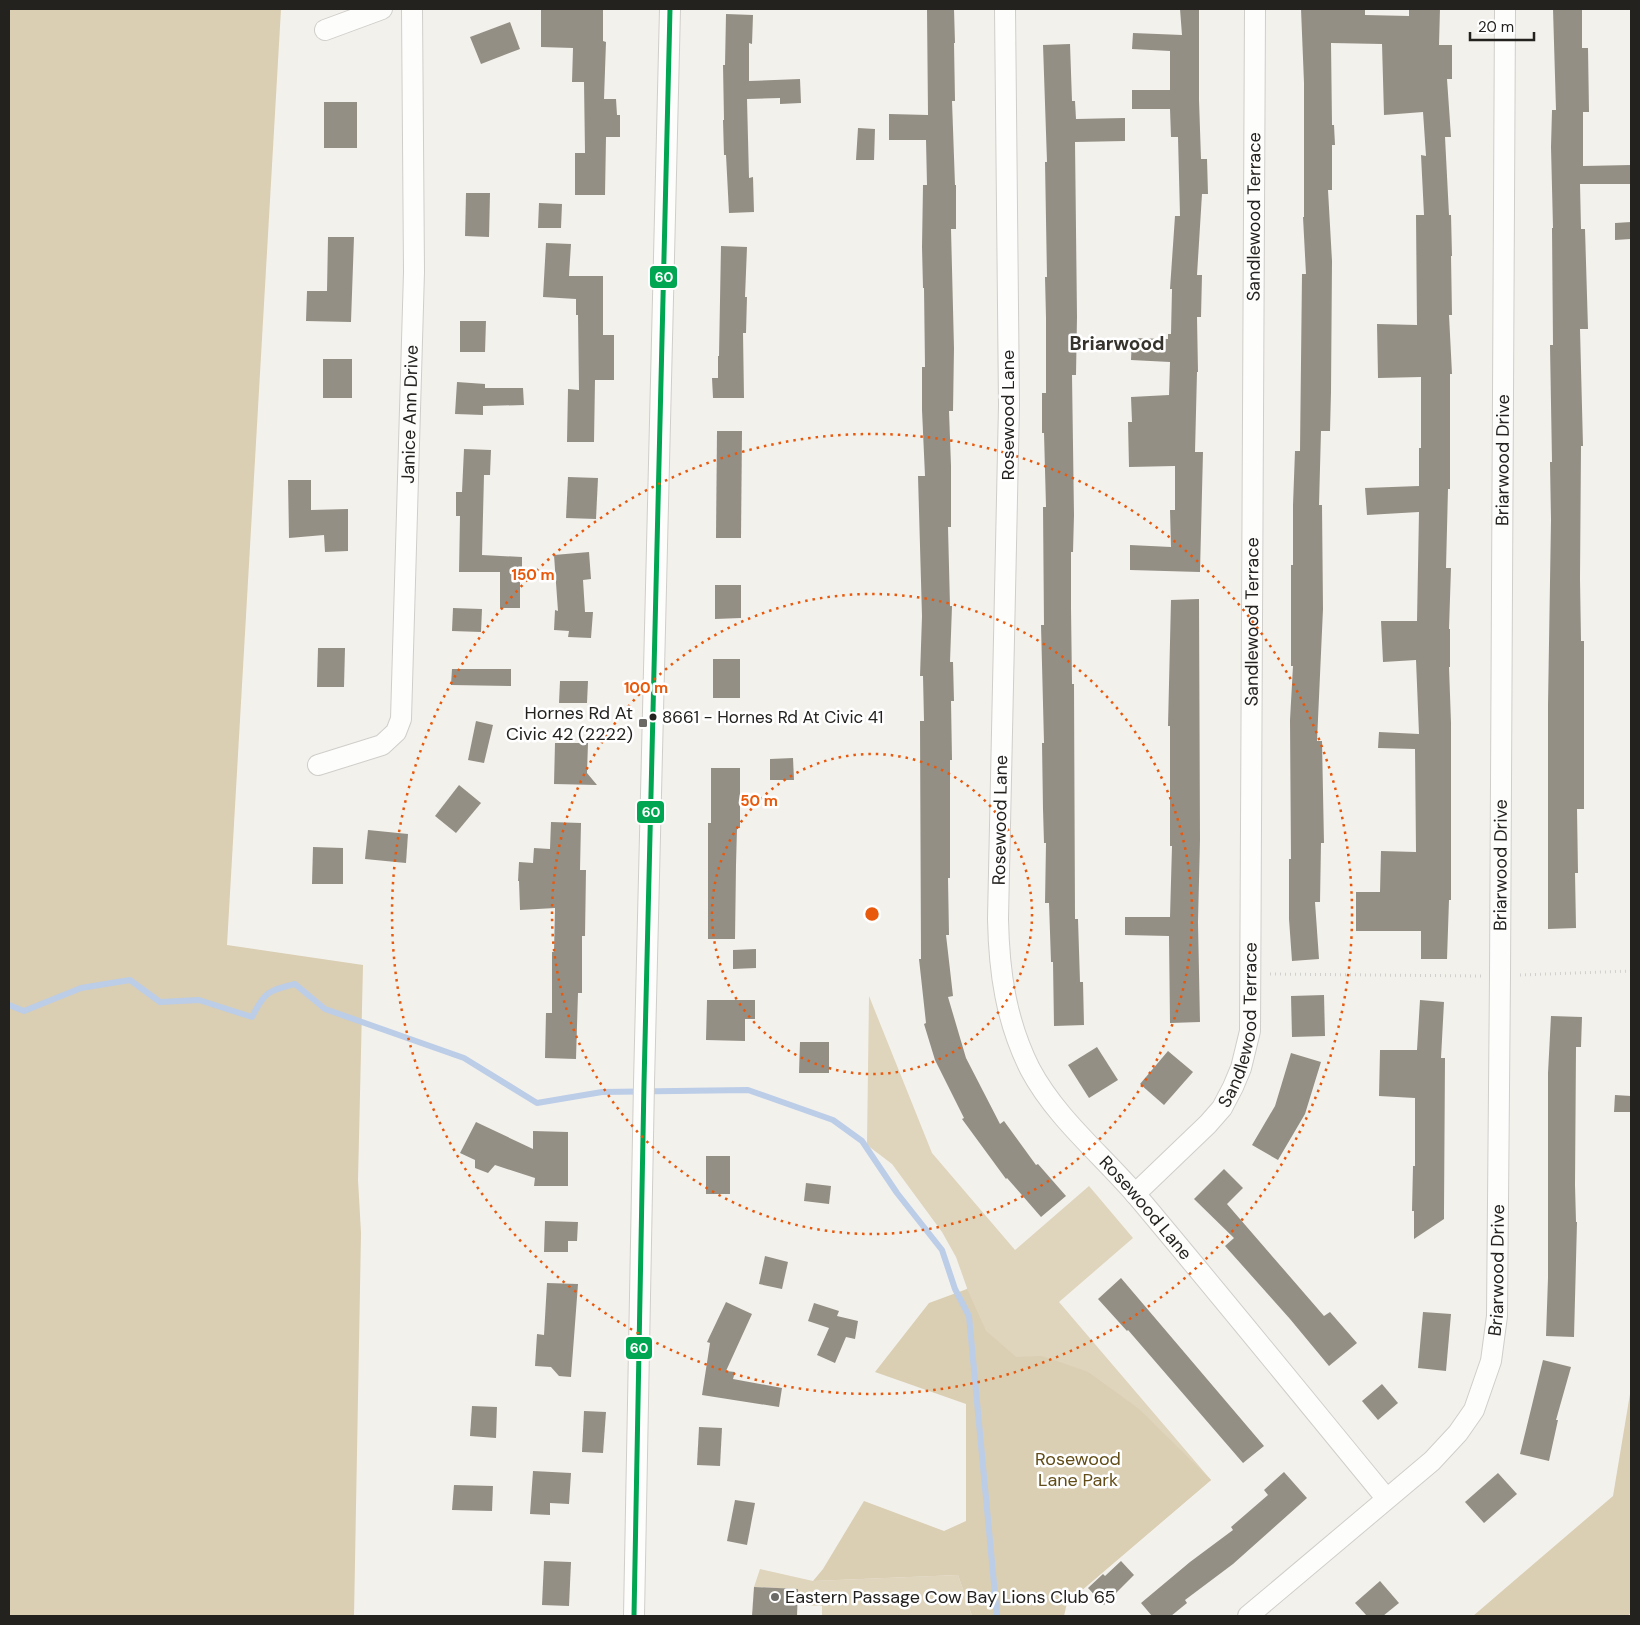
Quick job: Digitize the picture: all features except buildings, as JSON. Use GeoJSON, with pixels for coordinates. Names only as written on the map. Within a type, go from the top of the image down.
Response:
{"type":"FeatureCollection","features":[{"type":"Feature","properties":{"kind":"street"},"geometry":{"type":"LineString","coordinates":[[325,30],[382,9]]}},
{"type":"Feature","properties":{"kind":"street","name":"Janice Ann Drive"},"geometry":{"type":"LineString","coordinates":[[318,765],[378,747],[392,737],[401,719],[414,272],[412,9]]}},
{"type":"Feature","properties":{"kind":"street"},"geometry":{"type":"LineString","coordinates":[[634,1616],[670,9]]}},
{"type":"Feature","properties":{"kind":"street","name":"Rosewood Lane"},"geometry":{"type":"LineString","coordinates":[[1005,9],[1009,405],[998,919],[1002,986],[1007,1007],[1029,1066],[1038,1083],[1062,1114],[1135,1194],[1386,1498]]}},
{"type":"Feature","properties":{"kind":"street","name":"Sandlewood Terrace"},"geometry":{"type":"LineString","coordinates":[[1135,1194],[1208,1124],[1222,1108],[1241,1068],[1250,1031],[1252,974],[1255,9]]}},
{"type":"Feature","properties":{"kind":"street","name":"Briarwood Drive"},"geometry":{"type":"LineString","coordinates":[[1248,1616],[1432,1461],[1458,1433],[1474,1410],[1491,1361],[1497,1316],[1505,9]]}},
{"type":"Feature","properties":{"kind":"path"},"geometry":{"type":"LineString","coordinates":[[1252,974],[1500,976],[1631,971]]}},
{"type":"Feature","properties":{"kind":"green space"},"geometry":{"type":"Polygon","coordinates":[[[9,9],[281,9],[227,945],[363,965],[358,1180],[361,1233],[354,1616],[9,1616],[9,9]]]}},
{"type":"Feature","properties":{"kind":"green space","name":"Rosewood Lane Park"},"geometry":{"type":"Polygon","coordinates":[[[869,996],[932,1153],[1015,1250],[1089,1186],[1133,1238],[1059,1302],[1211,1480],[1051,1616],[966,1294],[967,1288],[956,1257],[942,1232],[892,1164],[867,1145],[869,996]]]}},
{"type":"Feature","properties":{"kind":"green space"},"geometry":{"type":"Polygon","coordinates":[[[967,1289],[986,1331],[1016,1357],[1042,1356],[1088,1372],[1139,1409],[1211,1480],[1067,1603],[1064,1616],[972,1616],[958,1575],[813,1581],[823,1569],[864,1501],[944,1531],[966,1521],[966,1404],[875,1372],[929,1303],[967,1289]]]}},
{"type":"Feature","properties":{"kind":"green space"},"geometry":{"type":"Polygon","coordinates":[[[1631,1388],[1631,1612],[1628,1616],[1473,1616],[1613,1496],[1631,1388]]]}},
{"type":"Feature","properties":{"kind":"green space"},"geometry":{"type":"Polygon","coordinates":[[[760,1569],[813,1581],[958,1575],[972,1616],[822,1616],[822,1606],[797,1605],[798,1589],[754,1587],[760,1569]]]}},
{"type":"Feature","properties":{"kind":"waterway"},"geometry":{"type":"LineString","coordinates":[[9,1005],[24,1011],[81,988],[130,980],[160,1002],[199,1000],[252,1017],[260,1002],[268,993],[295,984],[325,1009],[464,1058],[537,1103],[602,1092],[748,1090],[833,1120],[862,1141],[897,1193],[942,1250],[955,1289],[969,1316],[997,1616]]}},
{"type":"Feature","properties":{"kind":"transit line","name":"60"},"geometry":{"type":"LineString","coordinates":[[634,1616],[644,1083],[670,9]]}},
{"type":"Feature","properties":{"kind":"place","name":"8661 - Hornes Rd At Civic 41"},"geometry":{"type":"Point","coordinates":[653,717]}},
{"type":"Feature","properties":{"kind":"place","name":"Hornes Rd At Civic 42 (2222)"},"geometry":{"type":"Point","coordinates":[643,723]}},
{"type":"Feature","properties":{"kind":"place","name":"Eastern Passage Cow Bay Lions Club 65"},"geometry":{"type":"Point","coordinates":[775,1597]}},
{"type":"Feature","properties":{"kind":"district","name":"Briarwood"},"geometry":{"type":"Point","coordinates":[1117,343]}}]}
